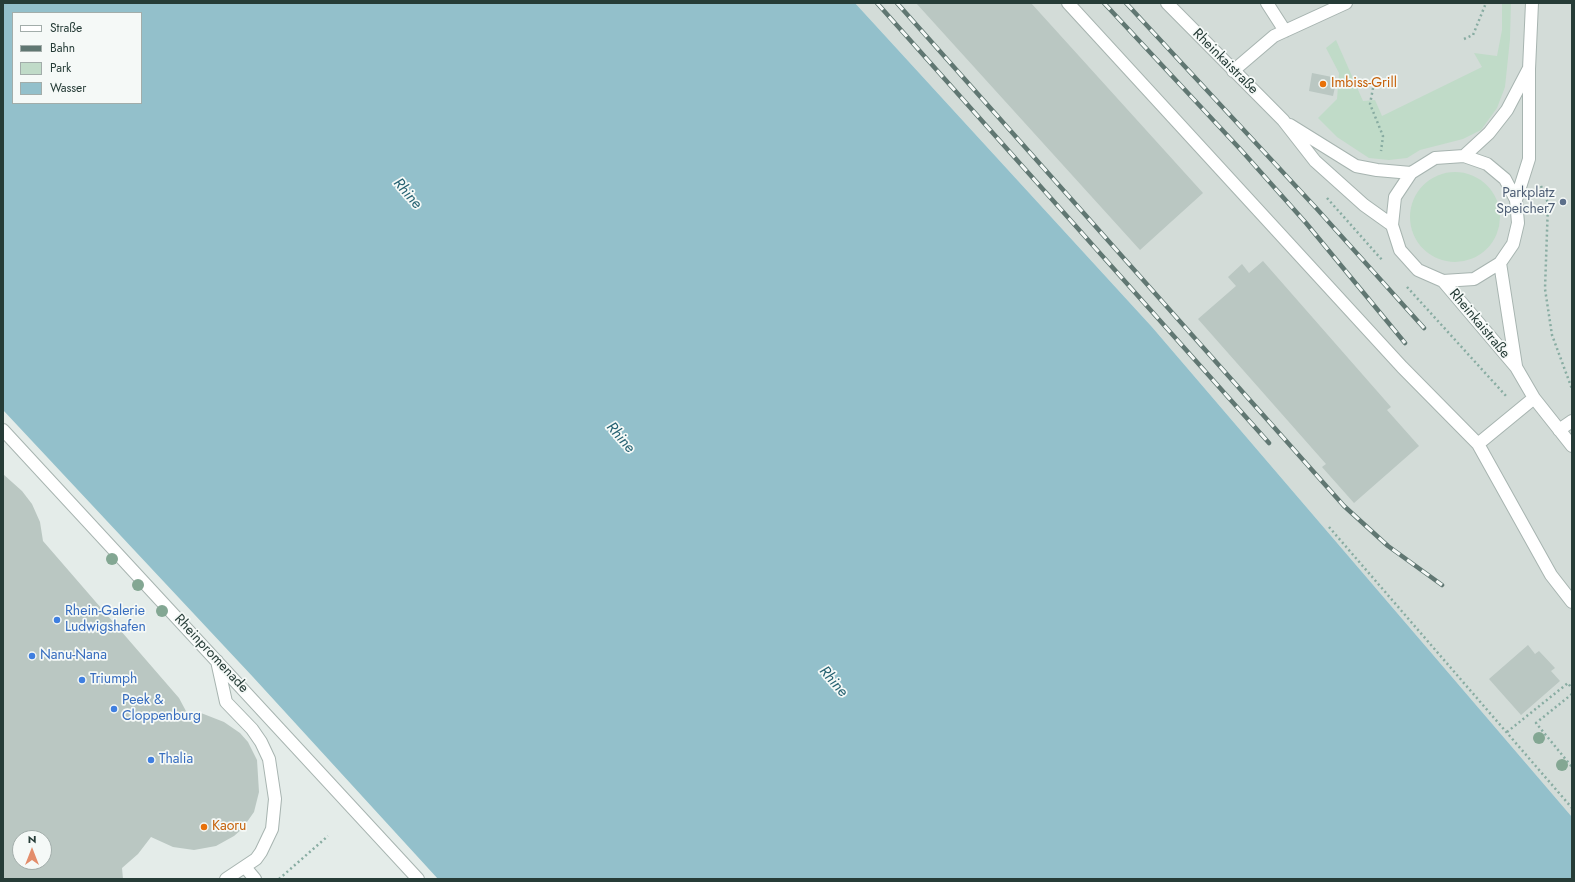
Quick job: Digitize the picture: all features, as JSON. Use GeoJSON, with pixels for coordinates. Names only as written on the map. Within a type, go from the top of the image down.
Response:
{"type":"FeatureCollection","features":[{"type":"Feature","properties":{"kind":"street"},"geometry":{"type":"LineString","coordinates":[[1068,3],[1402,367],[1478,444],[1551,574],[1572,602]]}},
{"type":"Feature","properties":{"kind":"street","name":"Rheinkaistraße"},"geometry":{"type":"LineString","coordinates":[[1167,3],[1283,120],[1315,161],[1364,205],[1392,225]]}},
{"type":"Feature","properties":{"kind":"street"},"geometry":{"type":"LineString","coordinates":[[1267,3],[1285,31]]}},
{"type":"Feature","properties":{"kind":"street"},"geometry":{"type":"LineString","coordinates":[[1233,71],[1274,36],[1346,3]]}},
{"type":"Feature","properties":{"kind":"street"},"geometry":{"type":"LineString","coordinates":[[1516,200],[1505,179],[1487,164],[1464,156],[1435,158],[1411,173],[1395,197],[1392,225],[1400,250],[1418,270],[1443,281],[1474,279],[1500,263],[1513,244],[1518,223],[1516,200],[1529,159],[1528,69],[1532,3]]}},
{"type":"Feature","properties":{"kind":"street"},"geometry":{"type":"LineString","coordinates":[[1464,156],[1489,133],[1507,110],[1528,69]]}},
{"type":"Feature","properties":{"kind":"street","name":"Rheinkaistraße"},"geometry":{"type":"LineString","coordinates":[[1283,120],[1356,166],[1411,173]]}},
{"type":"Feature","properties":{"kind":"street","name":"Rheinkaistraße"},"geometry":{"type":"LineString","coordinates":[[1500,263],[1516,367]]}},
{"type":"Feature","properties":{"kind":"street","name":"Rheinkaistraße"},"geometry":{"type":"LineString","coordinates":[[1443,281],[1516,367],[1534,398],[1572,446]]}},
{"type":"Feature","properties":{"kind":"street"},"geometry":{"type":"LineString","coordinates":[[1478,444],[1534,398]]}},
{"type":"Feature","properties":{"kind":"street"},"geometry":{"type":"LineString","coordinates":[[1559,430],[1572,421]]}},
{"type":"Feature","properties":{"kind":"street","name":"Rheinpromenade"},"geometry":{"type":"LineString","coordinates":[[3,430],[418,879]]}},
{"type":"Feature","properties":{"kind":"street"},"geometry":{"type":"LineString","coordinates":[[217,660],[226,702],[252,729],[261,742],[269,759],[274,788],[274,815],[272,829],[261,852],[256,859],[226,879]]}},
{"type":"Feature","properties":{"kind":"street"},"geometry":{"type":"LineString","coordinates":[[245,867],[256,879]]}},
{"type":"Feature","properties":{"kind":"path"},"geometry":{"type":"LineString","coordinates":[[1464,39],[1473,35],[1486,3]]}},
{"type":"Feature","properties":{"kind":"path"},"geometry":{"type":"LineString","coordinates":[[1529,159],[1548,203],[1545,288],[1552,335],[1572,389]]}},
{"type":"Feature","properties":{"kind":"path"},"geometry":{"type":"LineString","coordinates":[[1328,173],[1327,200],[1386,264]]}},
{"type":"Feature","properties":{"kind":"path"},"geometry":{"type":"LineString","coordinates":[[1402,281],[1519,410]]}},
{"type":"Feature","properties":{"kind":"path"},"geometry":{"type":"LineString","coordinates":[[1329,527],[1572,808]]}},
{"type":"Feature","properties":{"kind":"path"},"geometry":{"type":"LineString","coordinates":[[1507,732],[1568,683],[1572,689]]}},
{"type":"Feature","properties":{"kind":"path"},"geometry":{"type":"LineString","coordinates":[[1572,694],[1536,723],[1572,767]]}},
{"type":"Feature","properties":{"kind":"path"},"geometry":{"type":"LineString","coordinates":[[278,879],[328,836]]}},
{"type":"Feature","properties":{"kind":"shaded area"},"geometry":{"type":"Polygon","coordinates":[[[855,3],[1572,3],[1572,817],[1152,327],[855,3]]]}},
{"type":"Feature","properties":{"kind":"green space"},"geometry":{"type":"Polygon","coordinates":[[[1502,3],[1511,3],[1510,39],[1505,87],[1497,108],[1481,130],[1463,139],[1420,150],[1407,158],[1389,160],[1369,158],[1337,137],[1318,118],[1337,99],[1339,73],[1326,48],[1336,40],[1363,101],[1375,100],[1382,116],[1482,67],[1474,53],[1497,56],[1502,30],[1502,3]]]}},
{"type":"Feature","properties":{"kind":"green space"},"geometry":{"type":"Polygon","coordinates":[[[1455,172],[1472,176],[1487,185],[1496,200],[1500,217],[1496,234],[1487,249],[1472,258],[1455,262],[1438,258],[1423,249],[1414,234],[1410,217],[1414,200],[1423,185],[1438,176],[1455,172]]]}},
{"type":"Feature","properties":{"kind":"water","name":"Rhine"},"geometry":{"type":"Polygon","coordinates":[[[3,3],[855,3],[1152,327],[1572,817],[1572,879],[438,879],[253,677],[3,410],[3,3]]]}},
{"type":"Feature","properties":{"kind":"building"},"geometry":{"type":"Polygon","coordinates":[[[916,3],[1031,3],[1203,193],[1140,250],[916,3]]]}},
{"type":"Feature","properties":{"kind":"building","name":"Imbiss-Grill"},"geometry":{"type":"Polygon","coordinates":[[[1312,73],[1337,78],[1333,96],[1309,91],[1312,73]]]}},
{"type":"Feature","properties":{"kind":"building"},"geometry":{"type":"Polygon","coordinates":[[[1263,261],[1391,407],[1387,410],[1419,446],[1354,503],[1322,467],[1326,464],[1198,319],[1236,286],[1228,277],[1242,264],[1249,273],[1263,261]]]}},
{"type":"Feature","properties":{"kind":"building","name":"Rhein-Galerie Ludwigshafen"},"geometry":{"type":"Polygon","coordinates":[[[3,474],[22,491],[32,504],[40,522],[43,541],[179,698],[187,713],[201,713],[224,722],[240,733],[248,742],[257,760],[259,792],[254,812],[242,829],[234,836],[216,846],[194,850],[173,847],[151,837],[138,854],[122,868],[123,879],[3,879],[3,474]]]}},
{"type":"Feature","properties":{"kind":"building"},"geometry":{"type":"Polygon","coordinates":[[[1528,645],[1535,654],[1539,651],[1555,668],[1551,671],[1560,681],[1521,715],[1489,679],[1528,645]]]}},
{"type":"Feature","properties":{"kind":"railway"},"geometry":{"type":"LineString","coordinates":[[877,3],[1269,443]]}},
{"type":"Feature","properties":{"kind":"railway"},"geometry":{"type":"LineString","coordinates":[[897,3],[1344,506],[1388,546],[1442,585]]}},
{"type":"Feature","properties":{"kind":"railway"},"geometry":{"type":"LineString","coordinates":[[1104,3],[1241,150],[1306,223],[1405,343]]}},
{"type":"Feature","properties":{"kind":"railway"},"geometry":{"type":"LineString","coordinates":[[1126,3],[1317,209],[1424,328]]}},
{"type":"Feature","properties":{"kind":"place","name":"Imbiss-Grill"},"geometry":{"type":"Point","coordinates":[1323,84]}},
{"type":"Feature","properties":{"kind":"place","name":"Parkplatz Speicher7"},"geometry":{"type":"Point","coordinates":[1563,202]}},
{"type":"Feature","properties":{"kind":"place","name":"Rhein-Galerie Ludwigshafen"},"geometry":{"type":"Point","coordinates":[57,620]}},
{"type":"Feature","properties":{"kind":"place","name":"Nanu-Nana"},"geometry":{"type":"Point","coordinates":[32,656]}},
{"type":"Feature","properties":{"kind":"place","name":"Triumph"},"geometry":{"type":"Point","coordinates":[82,680]}},
{"type":"Feature","properties":{"kind":"place","name":"Peek & Cloppenburg"},"geometry":{"type":"Point","coordinates":[114,709]}},
{"type":"Feature","properties":{"kind":"place","name":"Thalia"},"geometry":{"type":"Point","coordinates":[151,760]}},
{"type":"Feature","properties":{"kind":"place","name":"Kaoru"},"geometry":{"type":"Point","coordinates":[204,827]}}]}
